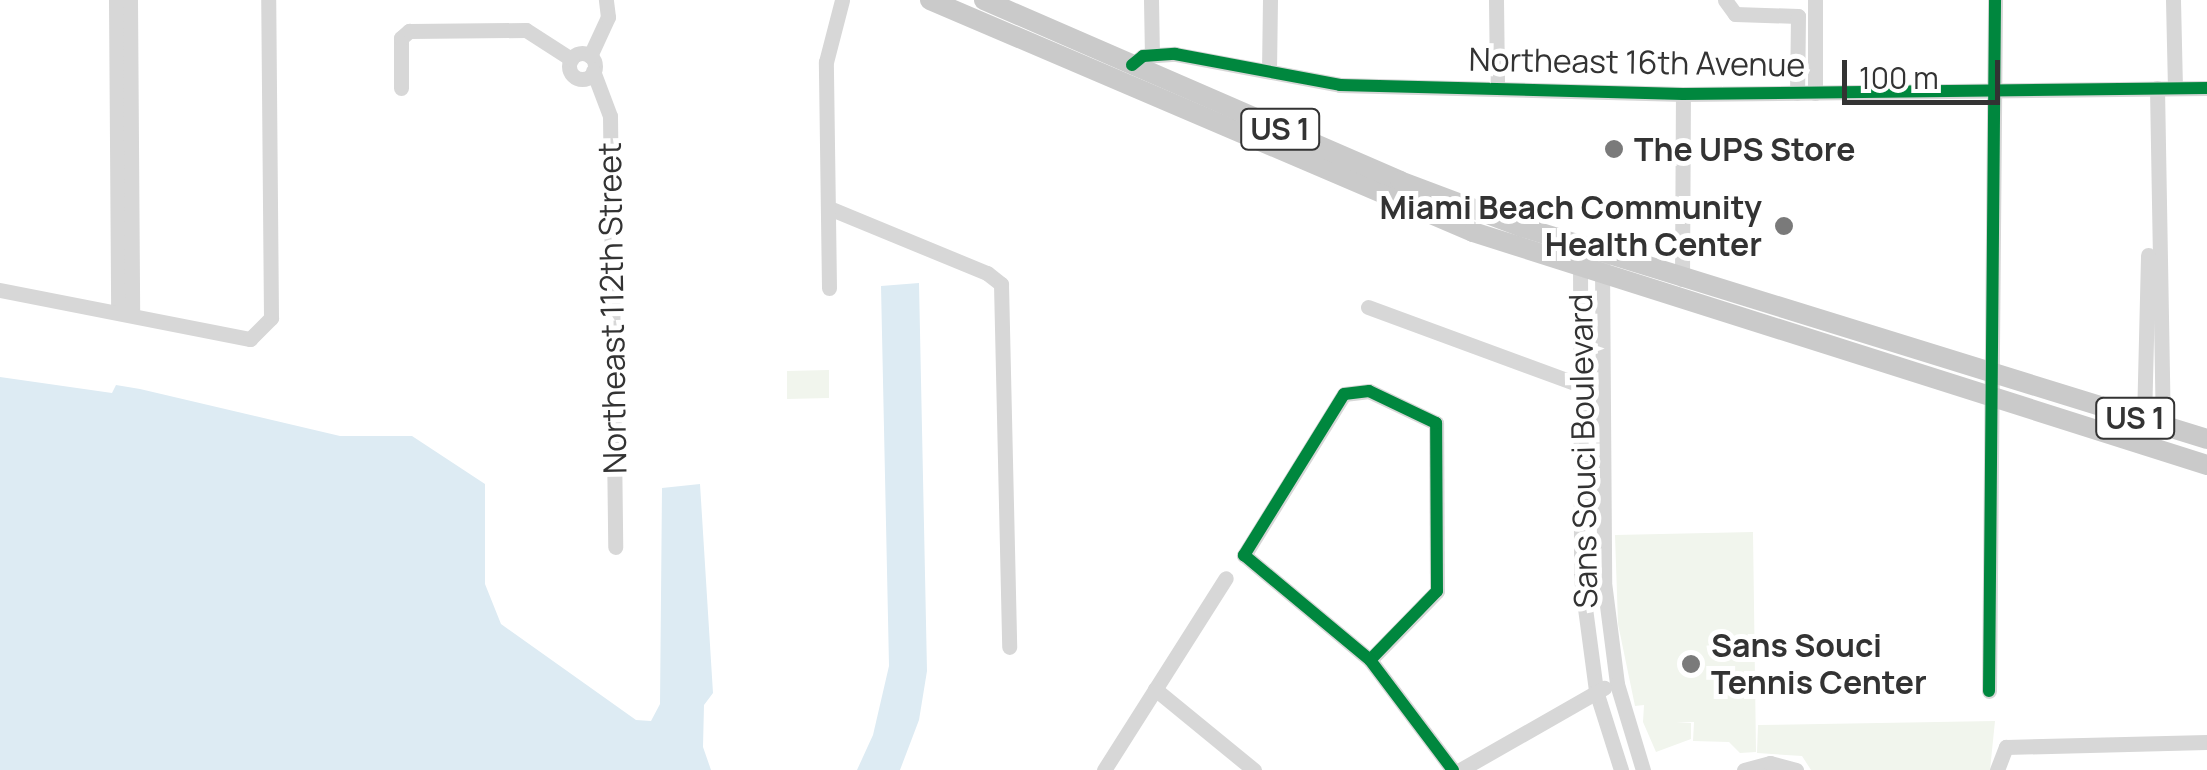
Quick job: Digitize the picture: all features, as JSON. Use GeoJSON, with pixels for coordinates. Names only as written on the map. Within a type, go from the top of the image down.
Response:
{"type":"FeatureCollection","features":[{"type":"Feature","properties":{"kind":"main road","name":"US 1"},"geometry":{"type":"LineString","coordinates":[[930,0],[1356,186],[1580,257],[1602,254],[1964,367],[1990,385],[2207,465]]}},
{"type":"Feature","properties":{"kind":"main road","name":"US 1"},"geometry":{"type":"LineString","coordinates":[[984,0],[1580,257],[1601,275],[1776,329],[2207,439]]}},
{"type":"Feature","properties":{"kind":"main road"},"geometry":{"type":"LineString","coordinates":[[1100,74],[1132,65]]}},
{"type":"Feature","properties":{"kind":"main road"},"geometry":{"type":"LineString","coordinates":[[1776,329],[1824,322]]}},
{"type":"Feature","properties":{"kind":"street"},"geometry":{"type":"LineString","coordinates":[[116,0],[125,310]]}},
{"type":"Feature","properties":{"kind":"street"},"geometry":{"type":"LineString","coordinates":[[125,310],[130,0]]}},
{"type":"Feature","properties":{"kind":"street"},"geometry":{"type":"LineString","coordinates":[[0,290],[125,310],[250,339],[272,318],[268,0]]}},
{"type":"Feature","properties":{"kind":"street"},"geometry":{"type":"LineString","coordinates":[[571,59],[576,77],[592,64],[608,17],[606,0]]}},
{"type":"Feature","properties":{"kind":"street"},"geometry":{"type":"LineString","coordinates":[[829,288],[826,62],[842,0]]}},
{"type":"Feature","properties":{"kind":"street"},"geometry":{"type":"LineString","coordinates":[[1132,65],[1152,55],[1151,0]]}},
{"type":"Feature","properties":{"kind":"street"},"geometry":{"type":"LineString","coordinates":[[1269,72],[1270,0]]}},
{"type":"Feature","properties":{"kind":"street"},"geometry":{"type":"LineString","coordinates":[[1496,0],[1497,88]]}},
{"type":"Feature","properties":{"kind":"street"},"geometry":{"type":"LineString","coordinates":[[1725,0],[1735,14],[1798,16],[1806,30],[1816,93]]}},
{"type":"Feature","properties":{"kind":"street"},"geometry":{"type":"LineString","coordinates":[[1797,93],[1806,30],[1815,0]]}},
{"type":"Feature","properties":{"kind":"street"},"geometry":{"type":"LineString","coordinates":[[1989,691],[1990,385],[1996,308],[1992,91],[1995,0]]}},
{"type":"Feature","properties":{"kind":"street"},"geometry":{"type":"LineString","coordinates":[[2173,0],[2175,88]]}},
{"type":"Feature","properties":{"kind":"street"},"geometry":{"type":"LineString","coordinates":[[401,88],[402,38],[408,31],[512,30],[541,35],[571,59],[592,64]]}},
{"type":"Feature","properties":{"kind":"street","name":"Northeast 16th Avenue"},"geometry":{"type":"LineString","coordinates":[[1152,55],[1340,85],[1683,94],[2207,88]]}},
{"type":"Feature","properties":{"kind":"street","name":"Northeast 112th Street"},"geometry":{"type":"LineString","coordinates":[[592,64],[610,116],[615,548]]}},
{"type":"Feature","properties":{"kind":"street"},"geometry":{"type":"LineString","coordinates":[[2152,88],[2154,423]]}},
{"type":"Feature","properties":{"kind":"street"},"geometry":{"type":"LineString","coordinates":[[1682,279],[1683,94]]}},
{"type":"Feature","properties":{"kind":"street"},"geometry":{"type":"LineString","coordinates":[[829,208],[987,273],[1000,284],[1009,648]]}},
{"type":"Feature","properties":{"kind":"street","name":"Sans Souci Boulevard"},"geometry":{"type":"LineString","coordinates":[[1602,254],[1604,582],[1617,684],[1643,770]]}},
{"type":"Feature","properties":{"kind":"street","name":"Sans Souci Boulevard"},"geometry":{"type":"LineString","coordinates":[[1580,257],[1581,578],[1596,691],[1620,770]]}},
{"type":"Feature","properties":{"kind":"street"},"geometry":{"type":"LineString","coordinates":[[1368,307],[1601,392]]}},
{"type":"Feature","properties":{"kind":"street"},"geometry":{"type":"LineString","coordinates":[[1964,367],[1984,356],[1996,308]]}},
{"type":"Feature","properties":{"kind":"street"},"geometry":{"type":"LineString","coordinates":[[1370,660],[1437,591],[1436,423],[1368,391],[1344,394],[1244,555],[1370,660],[1457,770],[1596,691],[1617,684]]}},
{"type":"Feature","properties":{"kind":"street"},"geometry":{"type":"LineString","coordinates":[[1104,770],[1226,578]]}},
{"type":"Feature","properties":{"kind":"street"},"geometry":{"type":"LineString","coordinates":[[1155,689],[1254,770]]}},
{"type":"Feature","properties":{"kind":"street"},"geometry":{"type":"LineString","coordinates":[[1998,762],[2006,746],[2207,742]]}},
{"type":"Feature","properties":{"kind":"street"},"geometry":{"type":"LineString","coordinates":[[1744,770],[1770,763],[1796,770]]}},
{"type":"Feature","properties":{"kind":"shaded area"},"geometry":{"type":"Polygon","coordinates":[[[919,283],[927,671],[919,720],[900,770],[857,770],[873,735],[889,666],[881,286],[919,283]]]}},
{"type":"Feature","properties":{"kind":"shaded area"},"geometry":{"type":"Polygon","coordinates":[[[829,370],[829,398],[787,399],[787,371],[829,370]]]}},
{"type":"Feature","properties":{"kind":"shaded area"},"geometry":{"type":"Polygon","coordinates":[[[0,377],[112,393],[116,385],[140,389],[340,436],[412,436],[485,484],[485,584],[501,624],[636,720],[651,721],[660,704],[662,488],[700,484],[713,693],[704,705],[703,747],[711,770],[0,770],[0,377]]]}},
{"type":"Feature","properties":{"kind":"shaded area","name":"Sans Souci Tennis Center"},"geometry":{"type":"Polygon","coordinates":[[[1753,532],[1756,752],[1740,753],[1729,742],[1693,741],[1694,722],[1676,722],[1691,723],[1691,739],[1656,752],[1643,722],[1644,705],[1635,706],[1618,624],[1615,535],[1753,532]]]}},
{"type":"Feature","properties":{"kind":"shaded area"},"geometry":{"type":"Polygon","coordinates":[[[1995,721],[1990,770],[1811,770],[1802,756],[1757,753],[1758,725],[1995,721]]]}},
{"type":"Feature","properties":{"kind":"cycle path"},"geometry":{"type":"LineString","coordinates":[[1989,691],[1995,0]]}},
{"type":"Feature","properties":{"kind":"cycle path"},"geometry":{"type":"LineString","coordinates":[[1132,65],[1143,56],[1175,54],[1340,85],[1683,94],[2207,88]]}},
{"type":"Feature","properties":{"kind":"cycle path"},"geometry":{"type":"LineString","coordinates":[[1370,660],[1437,591],[1436,423],[1369,391],[1344,394],[1244,555],[1370,660],[1453,770]]}},
{"type":"Feature","properties":{"kind":"place","name":"The UPS Store"},"geometry":{"type":"Point","coordinates":[1614,149]}},
{"type":"Feature","properties":{"kind":"place","name":"Miami Beach Community Health Center"},"geometry":{"type":"Point","coordinates":[1784,226]}},
{"type":"Feature","properties":{"kind":"place","name":"Sans Souci Tennis Center"},"geometry":{"type":"Point","coordinates":[1691,664]}}]}
